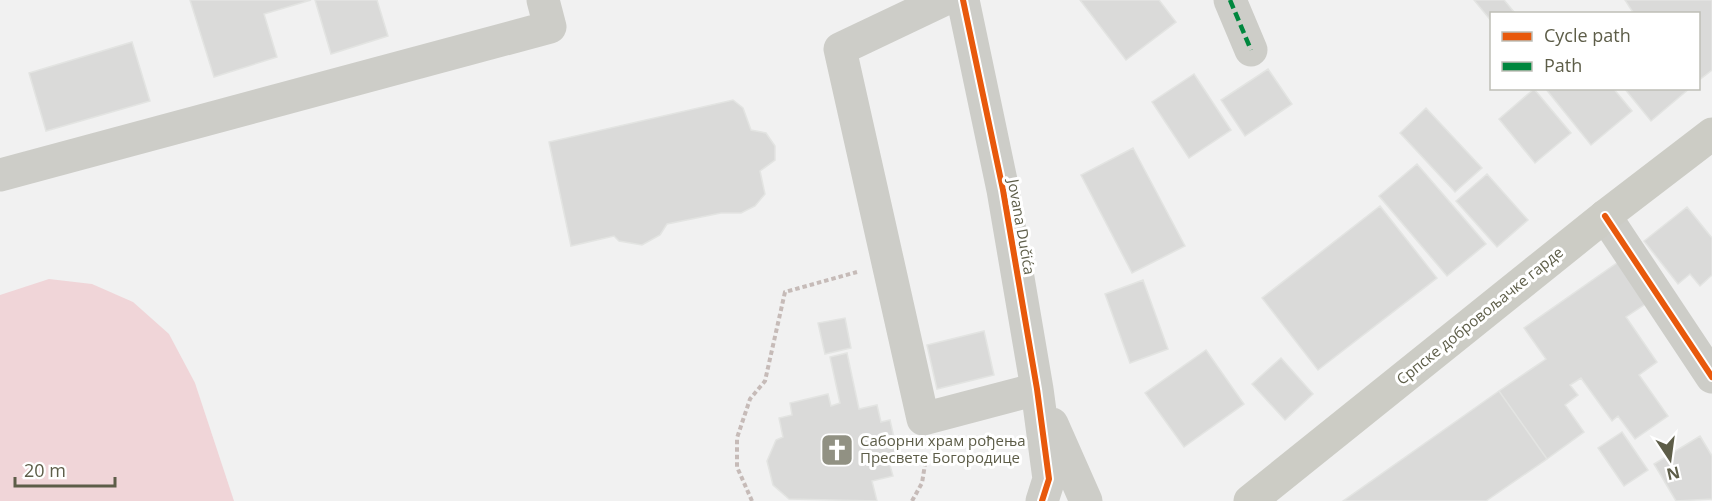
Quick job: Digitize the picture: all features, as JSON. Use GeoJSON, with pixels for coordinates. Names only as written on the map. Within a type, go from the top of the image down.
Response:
{"type":"FeatureCollection","features":[{"type":"Feature","properties":{"kind":"main road","name":"Српске добровољачке гарде"},"geometry":{"type":"LineString","coordinates":[[1250,501],[1605,216],[1712,134]]}},
{"type":"Feature","properties":{"kind":"street"},"geometry":{"type":"LineString","coordinates":[[0,175],[550,27],[543,0]]}},
{"type":"Feature","properties":{"kind":"street"},"geometry":{"type":"LineString","coordinates":[[943,0],[840,49],[923,419],[1037,389]]}},
{"type":"Feature","properties":{"kind":"street","name":"Jovana Dučića"},"geometry":{"type":"LineString","coordinates":[[963,0],[1002,190],[1037,389]]}},
{"type":"Feature","properties":{"kind":"street"},"geometry":{"type":"LineString","coordinates":[[1230,0],[1251,50]]}},
{"type":"Feature","properties":{"kind":"street"},"geometry":{"type":"LineString","coordinates":[[1605,216],[1712,377]]}},
{"type":"Feature","properties":{"kind":"street"},"geometry":{"type":"LineString","coordinates":[[1037,389],[1049,479],[1042,501]]}},
{"type":"Feature","properties":{"kind":"street"},"geometry":{"type":"LineString","coordinates":[[1037,389],[1086,501]]}},
{"type":"Feature","properties":{"kind":"path"},"geometry":{"type":"LineString","coordinates":[[752,501],[737,467],[736,438],[750,399],[765,381],[785,292],[888,264]]}},
{"type":"Feature","properties":{"kind":"path"},"geometry":{"type":"LineString","coordinates":[[912,501],[922,483],[927,463],[927,443],[923,419]]}},
{"type":"Feature","properties":{"kind":"shaded area"},"geometry":{"type":"Polygon","coordinates":[[[49,279],[92,284],[133,302],[169,334],[195,383],[234,501],[0,501],[0,295],[49,279]]]}},
{"type":"Feature","properties":{"kind":"building"},"geometry":{"type":"Polygon","coordinates":[[[190,0],[311,0],[264,14],[277,57],[214,77],[190,0]]]}},
{"type":"Feature","properties":{"kind":"building"},"geometry":{"type":"Polygon","coordinates":[[[315,0],[377,0],[388,36],[331,54],[315,0]]]}},
{"type":"Feature","properties":{"kind":"building"},"geometry":{"type":"Polygon","coordinates":[[[1080,0],[1159,0],[1176,22],[1126,60],[1080,0]]]}},
{"type":"Feature","properties":{"kind":"building"},"geometry":{"type":"Polygon","coordinates":[[[1474,0],[1504,0],[1514,12],[1490,12],[1490,20],[1474,0]]]}},
{"type":"Feature","properties":{"kind":"building"},"geometry":{"type":"Polygon","coordinates":[[[1625,0],[1712,0],[1712,70],[1700,79],[1700,12],[1633,12],[1625,0]]]}},
{"type":"Feature","properties":{"kind":"building"},"geometry":{"type":"Polygon","coordinates":[[[132,42],[150,101],[46,131],[29,73],[132,42]]]}},
{"type":"Feature","properties":{"kind":"building"},"geometry":{"type":"Polygon","coordinates":[[[1268,69],[1292,104],[1245,136],[1221,100],[1268,69]]]}},
{"type":"Feature","properties":{"kind":"building"},"geometry":{"type":"Polygon","coordinates":[[[1194,74],[1231,130],[1189,158],[1152,102],[1194,74]]]}},
{"type":"Feature","properties":{"kind":"building"},"geometry":{"type":"Polygon","coordinates":[[[1535,90],[1571,133],[1535,163],[1499,119],[1535,90]]]}},
{"type":"Feature","properties":{"kind":"building"},"geometry":{"type":"Polygon","coordinates":[[[1547,90],[1615,90],[1632,111],[1591,145],[1547,90]]]}},
{"type":"Feature","properties":{"kind":"building"},"geometry":{"type":"Polygon","coordinates":[[[1626,90],[1688,90],[1651,121],[1626,90]]]}},
{"type":"Feature","properties":{"kind":"building"},"geometry":{"type":"Polygon","coordinates":[[[733,100],[743,108],[751,130],[766,133],[775,146],[775,160],[760,171],[765,194],[755,206],[741,213],[721,213],[667,224],[660,235],[642,245],[619,241],[614,236],[571,246],[549,142],[733,100]]]}},
{"type":"Feature","properties":{"kind":"building"},"geometry":{"type":"Polygon","coordinates":[[[1426,108],[1482,168],[1455,192],[1400,133],[1426,108]]]}},
{"type":"Feature","properties":{"kind":"building"},"geometry":{"type":"Polygon","coordinates":[[[1133,148],[1185,246],[1132,273],[1081,175],[1133,148]]]}},
{"type":"Feature","properties":{"kind":"building"},"geometry":{"type":"Polygon","coordinates":[[[1417,164],[1486,244],[1447,276],[1379,196],[1417,164]]]}},
{"type":"Feature","properties":{"kind":"building"},"geometry":{"type":"Polygon","coordinates":[[[1487,174],[1528,220],[1497,247],[1456,201],[1487,174]]]}},
{"type":"Feature","properties":{"kind":"building"},"geometry":{"type":"Polygon","coordinates":[[[1380,206],[1437,278],[1318,370],[1262,298],[1380,206]]]}},
{"type":"Feature","properties":{"kind":"building"},"geometry":{"type":"Polygon","coordinates":[[[1687,207],[1712,238],[1712,275],[1700,286],[1690,274],[1678,284],[1644,241],[1687,207]]]}},
{"type":"Feature","properties":{"kind":"building"},"geometry":{"type":"Polygon","coordinates":[[[1624,258],[1653,299],[1626,317],[1657,362],[1639,375],[1668,416],[1635,439],[1618,416],[1612,421],[1581,378],[1570,385],[1578,395],[1565,405],[1584,432],[1547,459],[1499,391],[1546,359],[1524,328],[1624,258]]]}},
{"type":"Feature","properties":{"kind":"building"},"geometry":{"type":"Polygon","coordinates":[[[1143,280],[1168,349],[1130,363],[1105,294],[1143,280]]]}},
{"type":"Feature","properties":{"kind":"building"},"geometry":{"type":"Polygon","coordinates":[[[845,318],[851,348],[825,354],[818,323],[845,318]]]}},
{"type":"Feature","properties":{"kind":"building"},"geometry":{"type":"Polygon","coordinates":[[[984,331],[994,375],[937,389],[927,345],[984,331]]]}},
{"type":"Feature","properties":{"kind":"building"},"geometry":{"type":"Polygon","coordinates":[[[1206,350],[1244,404],[1184,447],[1145,393],[1206,350]]]}},
{"type":"Feature","properties":{"kind":"building"},"geometry":{"type":"Polygon","coordinates":[[[847,353],[859,409],[877,405],[881,422],[890,420],[899,460],[889,462],[893,476],[872,481],[877,501],[789,499],[773,485],[767,461],[776,440],[783,437],[779,418],[792,415],[790,403],[828,394],[831,406],[840,403],[830,357],[847,353]]]}},
{"type":"Feature","properties":{"kind":"building"},"geometry":{"type":"Polygon","coordinates":[[[1281,358],[1313,394],[1285,420],[1252,384],[1281,358]]]}},
{"type":"Feature","properties":{"kind":"building"},"geometry":{"type":"Polygon","coordinates":[[[1499,391],[1547,459],[1486,501],[1343,501],[1499,391]]]}},
{"type":"Feature","properties":{"kind":"building"},"geometry":{"type":"Polygon","coordinates":[[[1622,432],[1648,470],[1624,486],[1598,448],[1622,432]]]}},
{"type":"Feature","properties":{"kind":"building"},"geometry":{"type":"Polygon","coordinates":[[[1700,436],[1712,456],[1712,499],[1676,501],[1654,464],[1700,436]]]}},
{"type":"Feature","properties":{"kind":"marked path"},"geometry":{"type":"LineString","coordinates":[[1230,0],[1251,50]]}},
{"type":"Feature","properties":{"kind":"cycle path"},"geometry":{"type":"LineString","coordinates":[[963,0],[1003,190],[1037,389],[1049,479],[1042,501]]}},
{"type":"Feature","properties":{"kind":"cycle path"},"geometry":{"type":"LineString","coordinates":[[1605,216],[1712,377]]}},
{"type":"Feature","properties":{"kind":"place","name":"Саборни храм рођења Пресвете Богородице"},"geometry":{"type":"Point","coordinates":[837,450]}}]}
